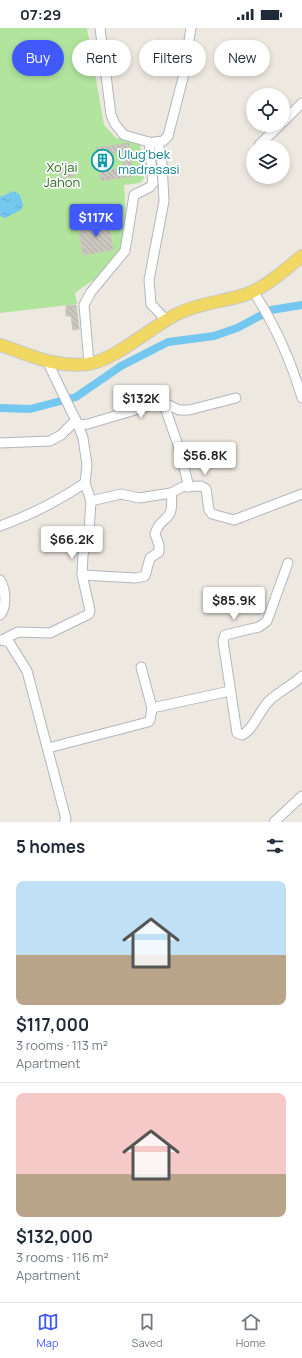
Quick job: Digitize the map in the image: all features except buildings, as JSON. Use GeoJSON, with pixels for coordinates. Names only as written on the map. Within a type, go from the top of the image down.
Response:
{"type":"FeatureCollection","features":[{"type":"Feature","properties":{"kind":"main road"},"geometry":{"type":"LineString","coordinates":[[0,345],[48,363],[89,364],[105,358],[166,320],[192,307],[253,291],[265,284],[302,256]]}},
{"type":"Feature","properties":{"kind":"street"},"geometry":{"type":"LineString","coordinates":[[100,28],[113,120],[124,135],[149,142],[164,141],[168,136],[183,78],[191,28]]}},
{"type":"Feature","properties":{"kind":"street"},"geometry":{"type":"LineString","coordinates":[[290,115],[302,103]]}},
{"type":"Feature","properties":{"kind":"street"},"geometry":{"type":"LineString","coordinates":[[264,140],[273,132]]}},
{"type":"Feature","properties":{"kind":"street"},"geometry":{"type":"LineString","coordinates":[[89,364],[84,305],[91,292],[125,251],[135,194],[152,185],[149,142]]}},
{"type":"Feature","properties":{"kind":"street"},"geometry":{"type":"LineString","coordinates":[[158,142],[162,164],[164,201],[149,280],[150,304],[166,320]]}},
{"type":"Feature","properties":{"kind":"street"},"geometry":{"type":"LineString","coordinates":[[253,291],[266,311],[292,370],[302,398]]}},
{"type":"Feature","properties":{"kind":"street"},"geometry":{"type":"LineString","coordinates":[[2,639],[18,632],[50,633],[89,614],[90,610],[82,575],[82,555],[89,531],[92,501],[85,482],[87,465],[83,438],[77,422],[48,363]]}},
{"type":"Feature","properties":{"kind":"street"},"geometry":{"type":"LineString","coordinates":[[0,443],[50,441],[61,435],[77,422],[88,424],[163,402],[179,410],[189,410],[236,398]]}},
{"type":"Feature","properties":{"kind":"street"},"geometry":{"type":"LineString","coordinates":[[163,402],[178,445],[189,487]]}},
{"type":"Feature","properties":{"kind":"street"},"geometry":{"type":"LineString","coordinates":[[0,526],[28,516],[59,500],[85,482]]}},
{"type":"Feature","properties":{"kind":"street"},"geometry":{"type":"LineString","coordinates":[[92,501],[121,494],[139,498],[171,493],[182,487],[201,486],[206,489],[209,510],[212,514],[234,520],[302,494]]}},
{"type":"Feature","properties":{"kind":"street"},"geometry":{"type":"LineString","coordinates":[[82,575],[136,578],[145,576],[150,558],[159,552],[159,545],[154,534],[156,528],[170,514],[173,508],[171,493]]}},
{"type":"Feature","properties":{"kind":"street"},"geometry":{"type":"LineString","coordinates":[[288,563],[267,621],[259,627],[225,635],[223,641],[237,733],[242,735],[249,731],[255,719],[270,700],[293,685],[302,676]]}},
{"type":"Feature","properties":{"kind":"street"},"geometry":{"type":"LineString","coordinates":[[0,580],[2,583],[5,603],[0,615]]}},
{"type":"Feature","properties":{"kind":"street"},"geometry":{"type":"LineString","coordinates":[[2,639],[9,642],[26,667],[66,818],[64,822]]}},
{"type":"Feature","properties":{"kind":"street"},"geometry":{"type":"LineString","coordinates":[[48,748],[148,722],[150,720],[152,708],[141,667]]}},
{"type":"Feature","properties":{"kind":"street"},"geometry":{"type":"LineString","coordinates":[[152,708],[230,691]]}},
{"type":"Feature","properties":{"kind":"street"},"geometry":{"type":"LineString","coordinates":[[274,822],[302,796]]}},
{"type":"Feature","properties":{"kind":"green space","name":"Xo'jai Jahon"},"geometry":{"type":"Polygon","coordinates":[[[0,28],[87,28],[89,40],[72,40],[72,76],[95,76],[104,125],[116,138],[140,142],[144,178],[140,183],[124,185],[125,225],[123,240],[118,255],[108,268],[75,293],[77,304],[0,313],[0,28]]]}},
{"type":"Feature","properties":{"kind":"water"},"geometry":{"type":"Polygon","coordinates":[[[14,191],[20,195],[23,205],[21,210],[5,218],[0,216],[0,197],[14,191]]]}},
{"type":"Feature","properties":{"kind":"waterway"},"geometry":{"type":"LineString","coordinates":[[0,408],[30,409],[76,397],[121,366],[168,342],[214,336],[237,328],[271,310],[302,305]]}},
{"type":"Feature","properties":{"kind":"place","name":"Ulug'bek madrasasi"},"geometry":{"type":"Point","coordinates":[103,161]}}]}
